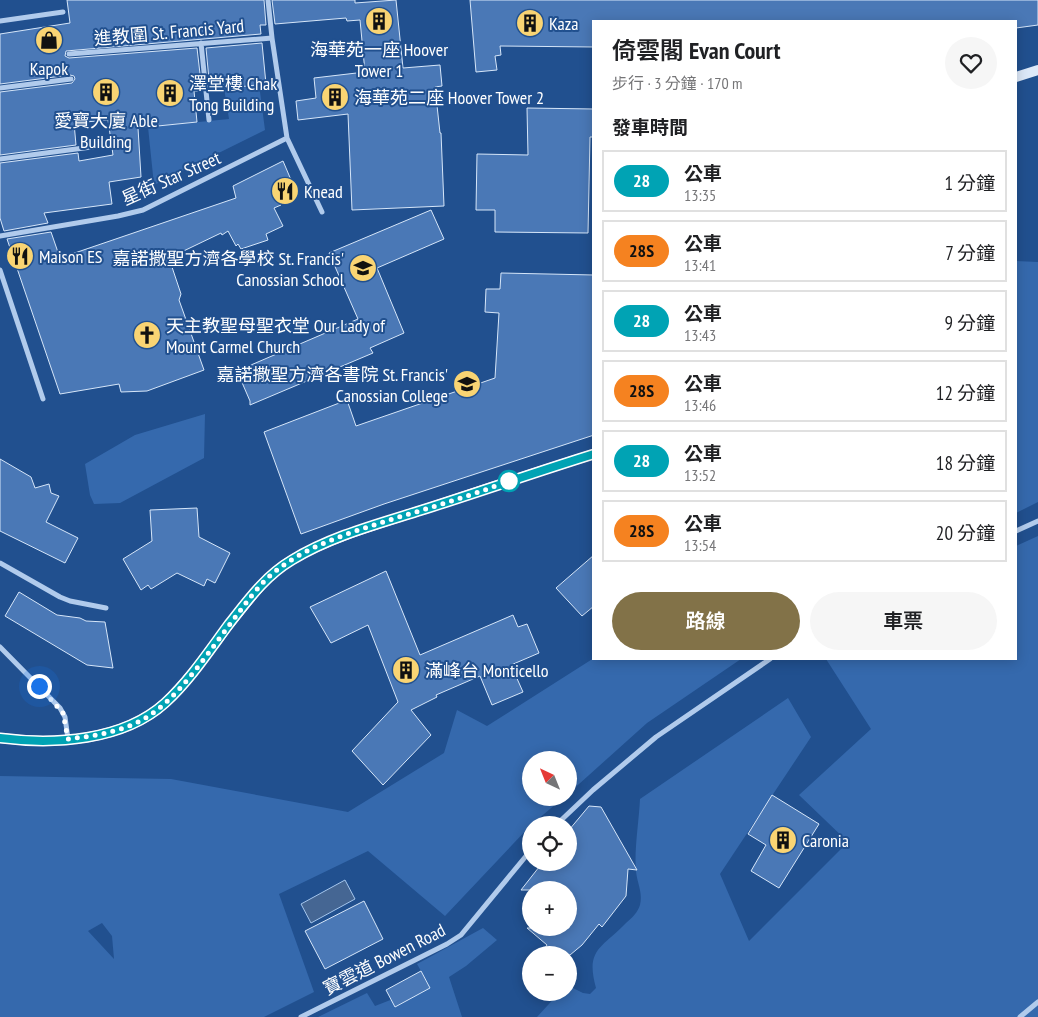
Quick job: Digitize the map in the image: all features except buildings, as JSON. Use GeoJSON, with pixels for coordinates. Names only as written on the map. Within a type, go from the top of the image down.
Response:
{"type":"FeatureCollection","features":[{"type":"Feature","properties":{"kind":"street"},"geometry":{"type":"LineString","coordinates":[[268,0],[287,138],[322,212]]}},
{"type":"Feature","properties":{"kind":"street"},"geometry":{"type":"LineString","coordinates":[[0,21],[63,12]]}},
{"type":"Feature","properties":{"kind":"street","name":"進教圍 St. Francis Yard"},"geometry":{"type":"LineString","coordinates":[[69,54],[272,38]]}},
{"type":"Feature","properties":{"kind":"street"},"geometry":{"type":"LineString","coordinates":[[201,44],[209,120]]}},
{"type":"Feature","properties":{"kind":"street"},"geometry":{"type":"LineString","coordinates":[[1017,77],[1038,70]]}},
{"type":"Feature","properties":{"kind":"street"},"geometry":{"type":"LineString","coordinates":[[0,88],[71,79]]}},
{"type":"Feature","properties":{"kind":"street","name":"星街 Star Street"},"geometry":{"type":"LineString","coordinates":[[0,236],[143,210],[287,138]]}},
{"type":"Feature","properties":{"kind":"street"},"geometry":{"type":"LineString","coordinates":[[0,159],[99,146]]}},
{"type":"Feature","properties":{"kind":"street"},"geometry":{"type":"LineString","coordinates":[[0,270],[43,399]]}},
{"type":"Feature","properties":{"kind":"street"},"geometry":{"type":"LineString","coordinates":[[0,738],[44,741],[68,739],[130,726],[155,711],[184,683],[267,578],[310,550],[351,533],[592,455]]}},
{"type":"Feature","properties":{"kind":"street"},"geometry":{"type":"LineString","coordinates":[[1017,531],[1038,521]]}},
{"type":"Feature","properties":{"kind":"street"},"geometry":{"type":"LineString","coordinates":[[0,563],[50,592],[70,601],[106,608]]}},
{"type":"Feature","properties":{"kind":"street"},"geometry":{"type":"LineString","coordinates":[[0,647],[60,708],[68,739]]}},
{"type":"Feature","properties":{"kind":"street"},"geometry":{"type":"LineString","coordinates":[[565,816],[592,790],[656,737],[769,660]]}},
{"type":"Feature","properties":{"kind":"street","name":"寶雲道 Bowen Road"},"geometry":{"type":"LineString","coordinates":[[302,1017],[447,944],[461,935],[522,861]]}},
{"type":"Feature","properties":{"kind":"street"},"geometry":{"type":"LineString","coordinates":[[1020,1017],[1038,1002]]}},
{"type":"Feature","properties":{"kind":"shaded area"},"geometry":{"type":"Polygon","coordinates":[[[259,84],[265,130],[154,185],[148,127],[229,119],[224,88],[259,84]]]}},
{"type":"Feature","properties":{"kind":"shaded area"},"geometry":{"type":"Polygon","coordinates":[[[1017,261],[1038,262],[1038,502],[1017,512],[1017,261]]]}},
{"type":"Feature","properties":{"kind":"shaded area"},"geometry":{"type":"Polygon","coordinates":[[[205,414],[204,458],[120,503],[94,504],[90,495],[85,464],[135,435],[205,414]]]}},
{"type":"Feature","properties":{"kind":"shaded area"},"geometry":{"type":"Polygon","coordinates":[[[1038,536],[1038,1017],[537,1017],[552,1001],[577,1001],[577,990],[590,994],[596,988],[593,975],[594,957],[603,944],[633,917],[639,908],[641,896],[637,875],[636,845],[640,799],[788,698],[811,737],[720,874],[749,941],[848,842],[799,795],[871,729],[827,660],[1017,660],[1017,546],[1038,536]]]}},
{"type":"Feature","properties":{"kind":"shaded area"},"geometry":{"type":"Polygon","coordinates":[[[592,659],[740,660],[647,723],[578,785],[578,751],[522,751],[522,806],[554,806],[542,816],[522,816],[522,835],[445,916],[368,851],[279,894],[314,992],[264,1017],[0,1017],[0,776],[171,779],[348,812],[444,753],[457,710],[487,726],[592,659]],[[102,923],[88,931],[114,959],[112,936],[102,923]]]}},
{"type":"Feature","properties":{"kind":"shaded area"},"geometry":{"type":"Polygon","coordinates":[[[345,880],[355,899],[311,923],[301,904],[345,880]]]}},
{"type":"Feature","properties":{"kind":"shaded area"},"geometry":{"type":"Polygon","coordinates":[[[483,928],[497,940],[466,966],[449,977],[462,1017],[318,1017],[367,993],[375,1006],[429,985],[417,964],[483,928]]]}},
{"type":"Feature","properties":{"kind":"bus line","name":"28"},"geometry":{"type":"LineString","coordinates":[[0,738],[44,741],[68,739],[90,736],[130,726],[144,719],[166,702],[184,683],[255,591],[267,578],[292,560],[310,550],[351,533],[592,455]]}},
{"type":"Feature","properties":{"kind":"place","name":"海華苑一座 Hoover Tower 1"},"geometry":{"type":"Point","coordinates":[379,21]}},
{"type":"Feature","properties":{"kind":"place","name":"Kaza"},"geometry":{"type":"Point","coordinates":[530,23]}},
{"type":"Feature","properties":{"kind":"place","name":"Kapok"},"geometry":{"type":"Point","coordinates":[49,40]}},
{"type":"Feature","properties":{"kind":"place","name":"愛寶大廈 Able Building"},"geometry":{"type":"Point","coordinates":[106,92]}},
{"type":"Feature","properties":{"kind":"place","name":"澤堂樓 Chak Tong Building"},"geometry":{"type":"Point","coordinates":[170,93]}},
{"type":"Feature","properties":{"kind":"place","name":"海華苑二座 Hoover Tower 2"},"geometry":{"type":"Point","coordinates":[335,97]}},
{"type":"Feature","properties":{"kind":"place","name":"Knead"},"geometry":{"type":"Point","coordinates":[285,191]}},
{"type":"Feature","properties":{"kind":"place","name":"Maison ES"},"geometry":{"type":"Point","coordinates":[20,256]}},
{"type":"Feature","properties":{"kind":"place","name":"嘉諾撒聖方濟各學校 St. Francis' Canossian School"},"geometry":{"type":"Point","coordinates":[363,268]}},
{"type":"Feature","properties":{"kind":"place","name":"天主教聖母聖衣堂 Our Lady of Mount Carmel Church"},"geometry":{"type":"Point","coordinates":[147,335]}},
{"type":"Feature","properties":{"kind":"place","name":"嘉諾撒聖方濟各書院 St. Francis' Canossian College"},"geometry":{"type":"Point","coordinates":[467,384]}},
{"type":"Feature","properties":{"kind":"place","name":"滿峰台 Monticello"},"geometry":{"type":"Point","coordinates":[406,670]}},
{"type":"Feature","properties":{"kind":"place","name":"Caronia"},"geometry":{"type":"Point","coordinates":[783,840]}},
{"type":"Feature","properties":{"kind":"route"},"geometry":{"type":"LineString","coordinates":[[39,686],[63,713],[68,739],[90,736],[130,726],[144,719],[166,702],[184,683],[255,591],[267,578],[292,560],[310,550],[351,533],[509,481]]}}]}
